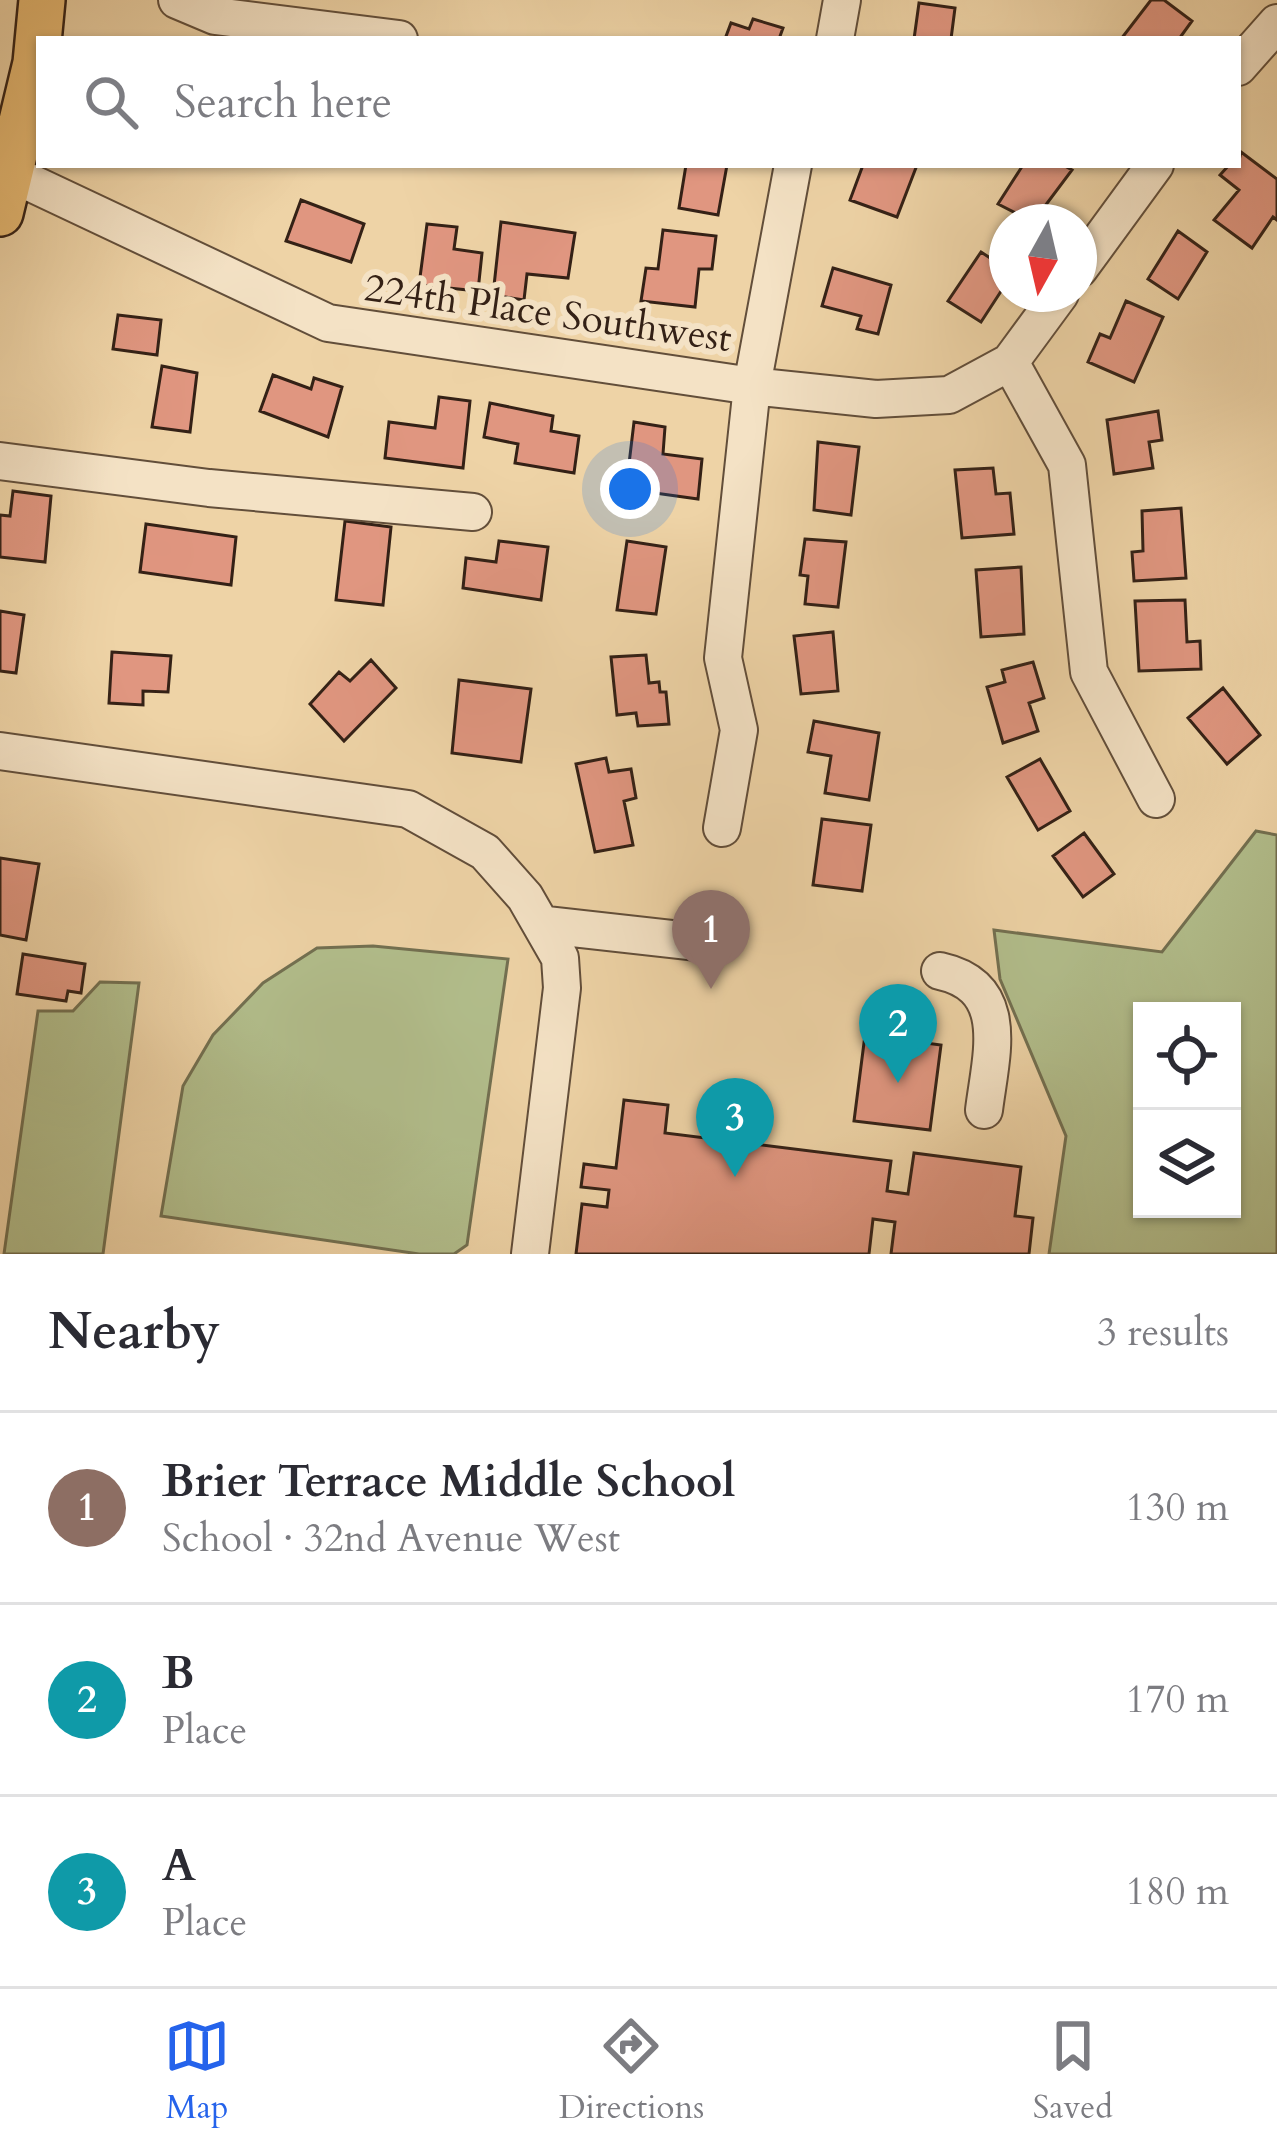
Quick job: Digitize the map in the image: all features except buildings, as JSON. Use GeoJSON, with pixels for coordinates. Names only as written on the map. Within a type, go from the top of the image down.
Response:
{"type":"FeatureCollection","features":[{"type":"Feature","properties":{"kind":"main road"},"geometry":{"type":"LineString","coordinates":[[39,36],[43,0]]}},
{"type":"Feature","properties":{"kind":"main road"},"geometry":{"type":"LineString","coordinates":[[5,190],[36,63]]}},
{"type":"Feature","properties":{"kind":"street"},"geometry":{"type":"LineString","coordinates":[[177,0],[215,16],[381,36]]}},
{"type":"Feature","properties":{"kind":"street"},"geometry":{"type":"LineString","coordinates":[[836,36],[842,0]]}},
{"type":"Feature","properties":{"kind":"street"},"geometry":{"type":"LineString","coordinates":[[1241,64],[1277,23]]}},
{"type":"Feature","properties":{"kind":"street"},"geometry":{"type":"LineString","coordinates":[[722,828],[739,730],[723,658],[752,386],[793,168]]}},
{"type":"Feature","properties":{"kind":"street"},"geometry":{"type":"LineString","coordinates":[[1097,244],[1153,168]]}},
{"type":"Feature","properties":{"kind":"street","name":"224th Place Southwest"},"geometry":{"type":"LineString","coordinates":[[5,190],[328,323],[752,386],[876,399],[949,395],[1010,362],[1047,312]]}},
{"type":"Feature","properties":{"kind":"street"},"geometry":{"type":"LineString","coordinates":[[1010,362],[1066,465],[1089,672],[1156,799]]}},
{"type":"Feature","properties":{"kind":"street"},"geometry":{"type":"LineString","coordinates":[[0,461],[209,488],[473,512]]}},
{"type":"Feature","properties":{"kind":"street"},"geometry":{"type":"LineString","coordinates":[[0,751],[408,809],[485,852],[546,926],[560,958],[562,988],[530,1254]]}},
{"type":"Feature","properties":{"kind":"street"},"geometry":{"type":"LineString","coordinates":[[546,926],[716,944]]}},
{"type":"Feature","properties":{"kind":"street"},"geometry":{"type":"LineString","coordinates":[[940,971],[978,986],[987,1005],[993,1040],[984,1110]]}},
{"type":"Feature","properties":{"kind":"green space"},"geometry":{"type":"Polygon","coordinates":[[[1256,831],[1277,835],[1277,1254],[1049,1254],[1066,1136],[1000,979],[994,930],[1162,952],[1256,831]]]}},
{"type":"Feature","properties":{"kind":"green space"},"geometry":{"type":"Polygon","coordinates":[[[373,946],[508,959],[467,1245],[454,1254],[419,1254],[161,1216],[183,1086],[213,1035],[263,983],[317,948],[373,946]]]}},
{"type":"Feature","properties":{"kind":"green space"},"geometry":{"type":"Polygon","coordinates":[[[100,982],[139,983],[103,1254],[4,1254],[38,1011],[73,1011],[100,982]]]}},
{"type":"Feature","properties":{"kind":"place","name":"Brier Terrace Middle School"},"geometry":{"type":"Point","coordinates":[711,989]}},
{"type":"Feature","properties":{"kind":"place","name":"B"},"geometry":{"type":"Point","coordinates":[898,1083]}},
{"type":"Feature","properties":{"kind":"place","name":"A"},"geometry":{"type":"Point","coordinates":[735,1177]}}]}
